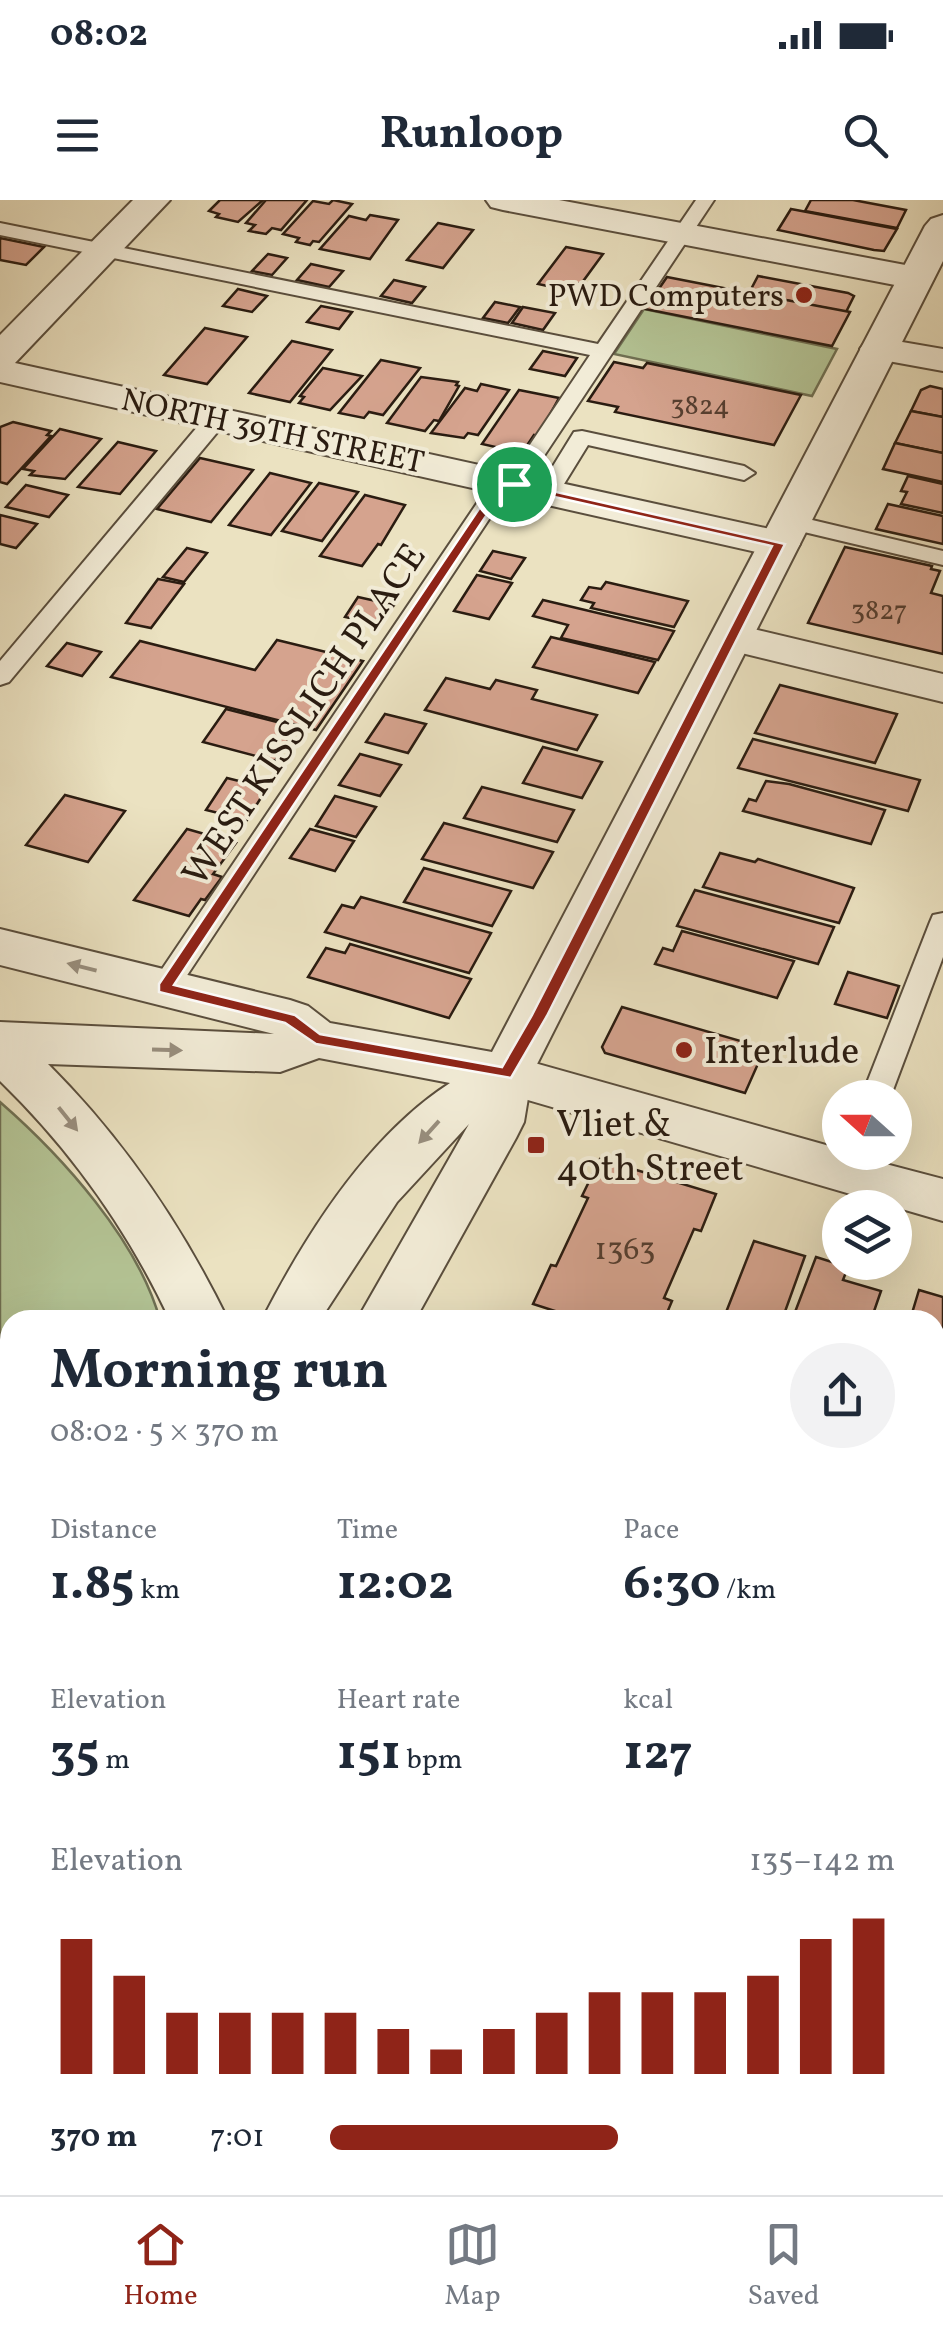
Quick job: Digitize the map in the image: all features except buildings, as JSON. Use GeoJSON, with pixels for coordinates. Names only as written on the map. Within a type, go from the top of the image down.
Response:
{"type":"FeatureCollection","features":[{"type":"Feature","properties":{"kind":"street"},"geometry":{"type":"LineString","coordinates":[[0,357],[153,200]]}},
{"type":"Feature","properties":{"kind":"street"},"geometry":{"type":"LineString","coordinates":[[503,200],[916,278]]}},
{"type":"Feature","properties":{"kind":"street"},"geometry":{"type":"LineString","coordinates":[[392,1310],[497,1122],[506,1074],[540,1016],[943,226]]}},
{"type":"Feature","properties":{"kind":"street"},"geometry":{"type":"LineString","coordinates":[[879,349],[943,360]]}},
{"type":"Feature","properties":{"kind":"street","name":"NORTH 39TH STREET"},"geometry":{"type":"LineString","coordinates":[[0,370],[522,486],[785,533]]}},
{"type":"Feature","properties":{"kind":"street"},"geometry":{"type":"LineString","coordinates":[[732,637],[943,688]]}},
{"type":"Feature","properties":{"kind":"street"},"geometry":{"type":"LineString","coordinates":[[0,947],[290,1019],[316,1039],[506,1074],[822,1155]]}},
{"type":"Feature","properties":{"kind":"street"},"geometry":{"type":"LineString","coordinates":[[0,1041],[68,1048],[280,1053],[316,1039]]}},
{"type":"Feature","properties":{"kind":"street"},"geometry":{"type":"LineString","coordinates":[[0,1050],[42,1088],[127,1188],[168,1256],[194,1310]]}},
{"type":"Feature","properties":{"kind":"street"},"geometry":{"type":"LineString","coordinates":[[296,1310],[342,1236],[382,1184],[444,1116],[506,1074]]}},
{"type":"Feature","properties":{"kind":"street"},"geometry":{"type":"LineString","coordinates":[[870,1170],[943,1200]]}},
{"type":"Feature","properties":{"kind":"lane"},"geometry":{"type":"LineString","coordinates":[[522,486],[602,350],[704,200]]}},
{"type":"Feature","properties":{"kind":"lane"},"geometry":{"type":"LineString","coordinates":[[0,229],[602,350]]}},
{"type":"Feature","properties":{"kind":"lane"},"geometry":{"type":"LineString","coordinates":[[0,677],[217,418]]}},
{"type":"Feature","properties":{"kind":"lane"},"geometry":{"type":"LineString","coordinates":[[522,486],[582,437],[744,473]]}},
{"type":"Feature","properties":{"kind":"lane","name":"WEST KISSLICH PLACE"},"geometry":{"type":"LineString","coordinates":[[164,988],[522,486]]}},
{"type":"Feature","properties":{"kind":"lane"},"geometry":{"type":"LineString","coordinates":[[785,533],[943,558]]}},
{"type":"Feature","properties":{"kind":"lane"},"geometry":{"type":"LineString","coordinates":[[882,1080],[943,922]]}},
{"type":"Feature","properties":{"kind":"green space"},"geometry":{"type":"Polygon","coordinates":[[[644,309],[837,349],[812,396],[614,354],[644,309]]]}},
{"type":"Feature","properties":{"kind":"green space"},"geometry":{"type":"Polygon","coordinates":[[[0,1102],[95,1201],[134,1260],[156,1310],[0,1310],[0,1102]]]}},
{"type":"Feature","properties":{"kind":"place","name":"PWD Computers"},"geometry":{"type":"Point","coordinates":[804,295]}},
{"type":"Feature","properties":{"kind":"place","name":"Interlude"},"geometry":{"type":"Point","coordinates":[684,1050]}},
{"type":"Feature","properties":{"kind":"place","name":"Vliet & 40th Street"},"geometry":{"type":"Point","coordinates":[536,1145]}},
{"type":"Feature","properties":{"kind":"route"},"geometry":{"type":"LineString","coordinates":[[503,482],[514,484],[779,544],[540,1016],[506,1074],[316,1039],[290,1019],[164,988],[503,482]]}}]}
